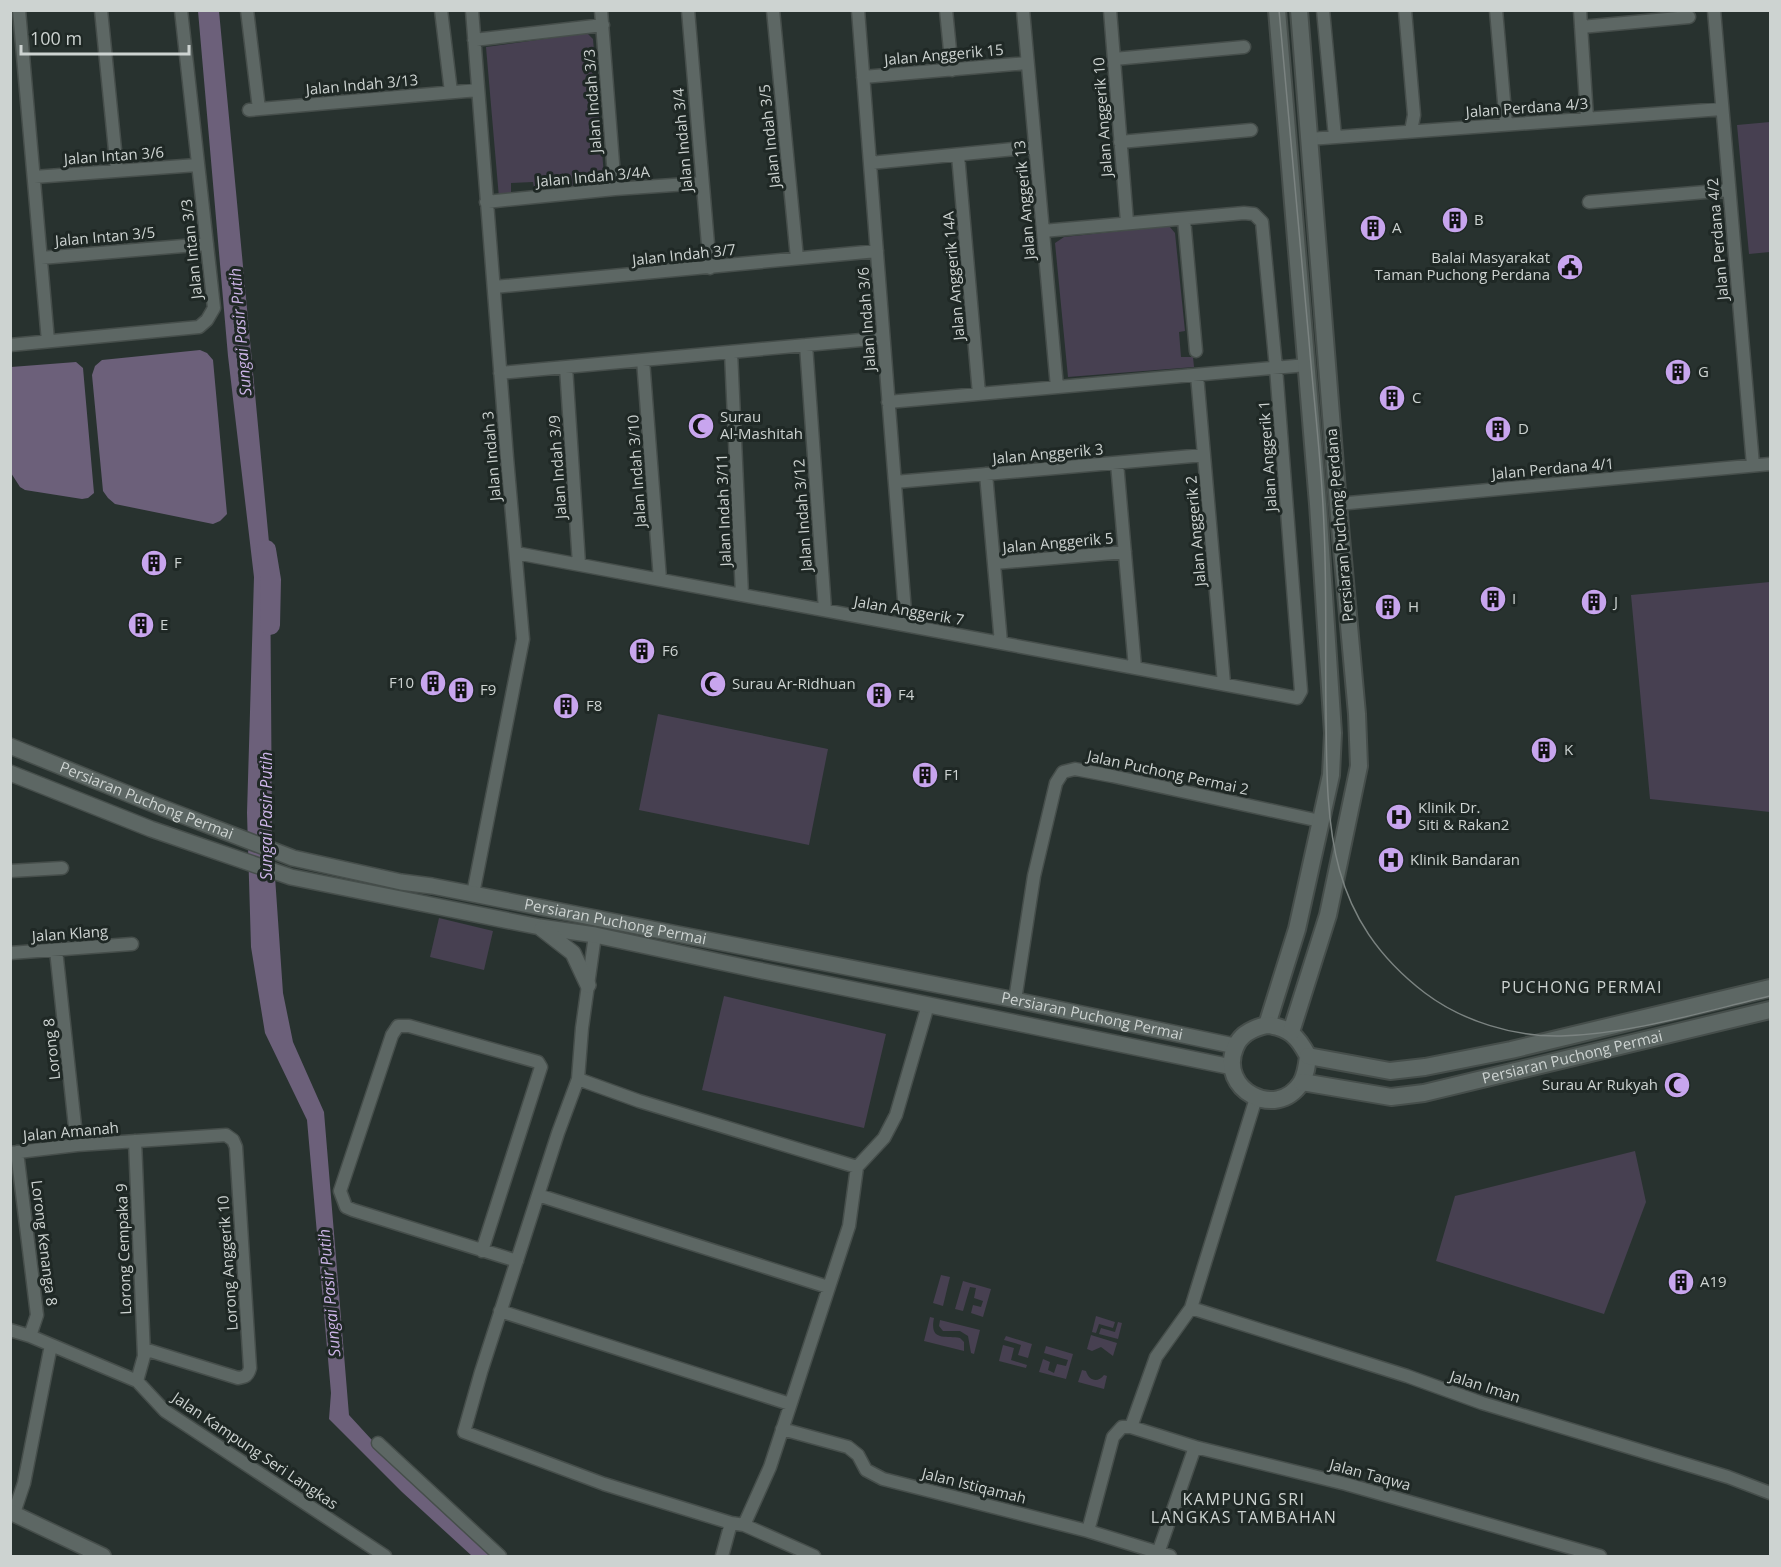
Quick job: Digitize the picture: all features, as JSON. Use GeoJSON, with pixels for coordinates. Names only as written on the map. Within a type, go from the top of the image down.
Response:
{"type":"FeatureCollection","features":[{"type":"Feature","properties":{"kind":"main road","name":"Persiaran Puchong Perdana"},"geometry":{"type":"LineString","coordinates":[[1267,1025],[1297,929],[1331,775],[1333,733],[1277,10]]}},
{"type":"Feature","properties":{"kind":"main road","name":"Persiaran Puchong Perdana"},"geometry":{"type":"LineString","coordinates":[[1291,1032],[1328,915],[1359,766],[1357,714],[1299,10]]}},
{"type":"Feature","properties":{"kind":"main road","name":"Persiaran Puchong Permai"},"geometry":{"type":"LineString","coordinates":[[1308,1056],[1390,1071],[1425,1067],[1511,1050],[1770,987]]}},
{"type":"Feature","properties":{"kind":"main road","name":"Persiaran Puchong Permai"},"geometry":{"type":"LineString","coordinates":[[1302,1082],[1391,1097],[1424,1093],[1770,1010]]}},
{"type":"Feature","properties":{"kind":"main road"},"geometry":{"type":"LineString","coordinates":[[1267,1025],[1279,1026],[1291,1032],[1299,1040],[1308,1056],[1302,1082],[1287,1096],[1277,1100],[1256,1098],[1239,1086],[1232,1067],[1235,1046],[1248,1031],[1267,1025]]}},
{"type":"Feature","properties":{"kind":"street"},"geometry":{"type":"LineString","coordinates":[[18,10],[48,341]]}},
{"type":"Feature","properties":{"kind":"street"},"geometry":{"type":"LineString","coordinates":[[101,10],[117,170]]}},
{"type":"Feature","properties":{"kind":"street","name":"Jalan Intan 3/3"},"geometry":{"type":"LineString","coordinates":[[10,345],[199,327],[207,320],[214,308],[181,10]]}},
{"type":"Feature","properties":{"kind":"street","name":"Jalan Indah 3/13"},"geometry":{"type":"LineString","coordinates":[[247,10],[254,109],[478,90]]}},
{"type":"Feature","properties":{"kind":"street"},"geometry":{"type":"LineString","coordinates":[[441,10],[451,92]]}},
{"type":"Feature","properties":{"kind":"street","name":"Jalan Indah 3"},"geometry":{"type":"LineString","coordinates":[[472,10],[523,639],[473,894]]}},
{"type":"Feature","properties":{"kind":"street","name":"Jalan Indah 3/3"},"geometry":{"type":"LineString","coordinates":[[602,10],[615,189]]}},
{"type":"Feature","properties":{"kind":"street","name":"Jalan Indah 3/4"},"geometry":{"type":"LineString","coordinates":[[688,10],[710,268]]}},
{"type":"Feature","properties":{"kind":"street","name":"Jalan Indah 3/5"},"geometry":{"type":"LineString","coordinates":[[773,10],[797,258]]}},
{"type":"Feature","properties":{"kind":"street","name":"Jalan Indah 3/6"},"geometry":{"type":"LineString","coordinates":[[858,10],[906,625]]}},
{"type":"Feature","properties":{"kind":"street"},"geometry":{"type":"LineString","coordinates":[[946,10],[952,70]]}},
{"type":"Feature","properties":{"kind":"street","name":"Jalan Anggerik 13"},"geometry":{"type":"LineString","coordinates":[[1023,10],[1057,387]]}},
{"type":"Feature","properties":{"kind":"street","name":"Jalan Anggerik 10"},"geometry":{"type":"LineString","coordinates":[[1110,10],[1126,222]]}},
{"type":"Feature","properties":{"kind":"street"},"geometry":{"type":"LineString","coordinates":[[1323,10],[1335,136]]}},
{"type":"Feature","properties":{"kind":"street"},"geometry":{"type":"LineString","coordinates":[[1406,10],[1414,115],[1411,131]]}},
{"type":"Feature","properties":{"kind":"street"},"geometry":{"type":"LineString","coordinates":[[1496,10],[1506,124]]}},
{"type":"Feature","properties":{"kind":"street"},"geometry":{"type":"LineString","coordinates":[[1580,10],[1587,118]]}},
{"type":"Feature","properties":{"kind":"street","name":"Jalan Perdana 4/2"},"geometry":{"type":"LineString","coordinates":[[1714,10],[1753,465]]}},
{"type":"Feature","properties":{"kind":"street"},"geometry":{"type":"LineString","coordinates":[[1581,27],[1689,17]]}},
{"type":"Feature","properties":{"kind":"street"},"geometry":{"type":"LineString","coordinates":[[474,40],[603,25]]}},
{"type":"Feature","properties":{"kind":"street"},"geometry":{"type":"LineString","coordinates":[[1114,59],[1244,47]]}},
{"type":"Feature","properties":{"kind":"street","name":"Jalan Anggerik 15"},"geometry":{"type":"LineString","coordinates":[[863,78],[1027,63]]}},
{"type":"Feature","properties":{"kind":"street","name":"Jalan Perdana 4/3"},"geometry":{"type":"LineString","coordinates":[[1310,139],[1722,109]]}},
{"type":"Feature","properties":{"kind":"street"},"geometry":{"type":"LineString","coordinates":[[1120,142],[1251,130]]}},
{"type":"Feature","properties":{"kind":"street"},"geometry":{"type":"LineString","coordinates":[[870,163],[1035,147]]}},
{"type":"Feature","properties":{"kind":"street","name":"Jalan Anggerik 14A"},"geometry":{"type":"LineString","coordinates":[[958,155],[979,394]]}},
{"type":"Feature","properties":{"kind":"street","name":"Jalan Intan 3/6"},"geometry":{"type":"LineString","coordinates":[[34,177],[197,165]]}},
{"type":"Feature","properties":{"kind":"street","name":"Jalan Indah 3/4A"},"geometry":{"type":"LineString","coordinates":[[486,202],[702,183]]}},
{"type":"Feature","properties":{"kind":"street"},"geometry":{"type":"LineString","coordinates":[[1589,202],[1729,190]]}},
{"type":"Feature","properties":{"kind":"street","name":"Jalan Anggerik 1"},"geometry":{"type":"LineString","coordinates":[[1184,219],[1244,213],[1254,214],[1262,222],[1276,368],[1300,691],[1296,698]]}},
{"type":"Feature","properties":{"kind":"street"},"geometry":{"type":"LineString","coordinates":[[1043,231],[1126,222],[1184,219],[1196,351]]}},
{"type":"Feature","properties":{"kind":"street","name":"Jalan Intan 3/5"},"geometry":{"type":"LineString","coordinates":[[40,258],[207,244]]}},
{"type":"Feature","properties":{"kind":"street","name":"Jalan Indah 3/7"},"geometry":{"type":"LineString","coordinates":[[494,287],[877,251]]}},
{"type":"Feature","properties":{"kind":"street"},"geometry":{"type":"LineString","coordinates":[[500,373],[884,338]]}},
{"type":"Feature","properties":{"kind":"street","name":"Jalan Indah 3/12"},"geometry":{"type":"LineString","coordinates":[[806,345],[825,610]]}},
{"type":"Feature","properties":{"kind":"street","name":"Jalan Indah 3/11"},"geometry":{"type":"LineString","coordinates":[[731,352],[742,595]]}},
{"type":"Feature","properties":{"kind":"street","name":"Jalan Indah 3/10"},"geometry":{"type":"LineString","coordinates":[[643,360],[660,579]]}},
{"type":"Feature","properties":{"kind":"street"},"geometry":{"type":"LineString","coordinates":[[888,402],[1306,365]]}},
{"type":"Feature","properties":{"kind":"street","name":"Jalan Indah 3/9"},"geometry":{"type":"LineString","coordinates":[[566,367],[579,564]]}},
{"type":"Feature","properties":{"kind":"street","name":"Jalan Anggerik 2"},"geometry":{"type":"LineString","coordinates":[[1197,375],[1224,684]]}},
{"type":"Feature","properties":{"kind":"street","name":"Jalan Anggerik 3"},"geometry":{"type":"LineString","coordinates":[[895,482],[1204,455]]}},
{"type":"Feature","properties":{"kind":"street"},"geometry":{"type":"LineString","coordinates":[[1117,463],[1135,668]]}},
{"type":"Feature","properties":{"kind":"street","name":"Jalan Perdana 4/1"},"geometry":{"type":"LineString","coordinates":[[1338,504],[1770,464]]}},
{"type":"Feature","properties":{"kind":"street"},"geometry":{"type":"LineString","coordinates":[[986,474],[1001,643]]}},
{"type":"Feature","properties":{"kind":"street","name":"Jalan Anggerik 5"},"geometry":{"type":"LineString","coordinates":[[994,563],[1125,552]]}},
{"type":"Feature","properties":{"kind":"street","name":"Jalan Anggerik 7"},"geometry":{"type":"LineString","coordinates":[[516,553],[1296,698]]}},
{"type":"Feature","properties":{"kind":"street","name":"Persiaran Puchong Permai"},"geometry":{"type":"LineString","coordinates":[[10,746],[293,858],[401,882],[473,894],[1015,1000],[1235,1046]]}},
{"type":"Feature","properties":{"kind":"street","name":"Jalan Puchong Permai 2"},"geometry":{"type":"LineString","coordinates":[[1015,1000],[1034,876],[1056,783],[1063,772],[1075,769],[1112,776],[1320,821]]}},
{"type":"Feature","properties":{"kind":"street","name":"Persiaran Puchong Permai"},"geometry":{"type":"LineString","coordinates":[[10,773],[151,829],[279,873],[533,926],[595,935],[1232,1067]]}},
{"type":"Feature","properties":{"kind":"street"},"geometry":{"type":"LineString","coordinates":[[10,871],[62,868]]}},
{"type":"Feature","properties":{"kind":"street"},"geometry":{"type":"LineString","coordinates":[[417,903],[461,903],[473,894],[498,913],[533,926],[573,953],[588,985]]}},
{"type":"Feature","properties":{"kind":"street"},"geometry":{"type":"LineString","coordinates":[[545,908],[578,928],[595,935],[606,930],[635,926]]}},
{"type":"Feature","properties":{"kind":"street"},"geometry":{"type":"LineString","coordinates":[[595,935],[578,1079],[538,1195],[464,1432],[604,1484],[744,1525],[759,1534],[814,1557]]}},
{"type":"Feature","properties":{"kind":"street","name":"Jalan Klang"},"geometry":{"type":"LineString","coordinates":[[10,953],[132,944]]}},
{"type":"Feature","properties":{"kind":"street","name":"Lorong 8"},"geometry":{"type":"LineString","coordinates":[[56,950],[77,1145]]}},
{"type":"Feature","properties":{"kind":"street"},"geometry":{"type":"LineString","coordinates":[[744,1525],[770,1467],[849,1226],[857,1167],[884,1138],[896,1114],[928,1005]]}},
{"type":"Feature","properties":{"kind":"street"},"geometry":{"type":"LineString","coordinates":[[482,1251],[541,1067],[538,1062],[526,1058],[410,1026],[398,1026],[392,1035],[340,1191],[346,1206],[353,1210],[482,1251],[517,1261]]}},
{"type":"Feature","properties":{"kind":"street"},"geometry":{"type":"LineString","coordinates":[[578,1079],[639,1101],[857,1167]]}},
{"type":"Feature","properties":{"kind":"street"},"geometry":{"type":"LineString","coordinates":[[1088,1531],[1113,1437],[1122,1427],[1131,1427],[1156,1357],[1191,1308],[1256,1098]]}},
{"type":"Feature","properties":{"kind":"street","name":"Lorong Anggerik 10"},"geometry":{"type":"LineString","coordinates":[[135,1141],[226,1136],[233,1140],[236,1147],[250,1368],[245,1377],[238,1378],[144,1353]]}},
{"type":"Feature","properties":{"kind":"street","name":"Jalan Amanah"},"geometry":{"type":"LineString","coordinates":[[14,1152],[135,1141]]}},
{"type":"Feature","properties":{"kind":"street","name":"Lorong Cempaka 9"},"geometry":{"type":"LineString","coordinates":[[135,1141],[144,1353],[139,1376]]}},
{"type":"Feature","properties":{"kind":"street","name":"Lorong Kenanga 8"},"geometry":{"type":"LineString","coordinates":[[14,1152],[37,1315],[31,1333]]}},
{"type":"Feature","properties":{"kind":"street"},"geometry":{"type":"LineString","coordinates":[[538,1195],[828,1287]]}},
{"type":"Feature","properties":{"kind":"street","name":"Jalan Iman"},"geometry":{"type":"LineString","coordinates":[[1191,1308],[1407,1376],[1482,1403],[1728,1477],[1770,1493]]}},
{"type":"Feature","properties":{"kind":"street"},"geometry":{"type":"LineString","coordinates":[[501,1311],[790,1404]]}},
{"type":"Feature","properties":{"kind":"street","name":"Jalan Kampung Seri Langkas"},"geometry":{"type":"LineString","coordinates":[[10,1330],[31,1333],[51,1345],[139,1376],[165,1411],[385,1557]]}},
{"type":"Feature","properties":{"kind":"street"},"geometry":{"type":"LineString","coordinates":[[51,1345],[24,1483],[12,1513],[103,1557]]}},
{"type":"Feature","properties":{"kind":"street","name":"Jalan Taqwa"},"geometry":{"type":"LineString","coordinates":[[1131,1427],[1196,1447],[1346,1484],[1600,1557]]}},
{"type":"Feature","properties":{"kind":"street","name":"Jalan Istiqamah"},"geometry":{"type":"LineString","coordinates":[[782,1429],[848,1447],[858,1455],[866,1470],[883,1479],[1088,1531],[1162,1556]]}},
{"type":"Feature","properties":{"kind":"street"},"geometry":{"type":"LineString","coordinates":[[378,1443],[500,1557]]}},
{"type":"Feature","properties":{"kind":"street"},"geometry":{"type":"LineString","coordinates":[[1162,1556],[1196,1447]]}},
{"type":"Feature","properties":{"kind":"street"},"geometry":{"type":"LineString","coordinates":[[722,1557],[731,1523]]}},
{"type":"Feature","properties":{"kind":"shaded area"},"geometry":{"type":"Polygon","coordinates":[[[587,33],[593,39],[604,176],[593,184],[534,188],[533,182],[511,183],[511,197],[499,198],[486,47],[587,33]]]}},
{"type":"Feature","properties":{"kind":"shaded area"},"geometry":{"type":"Polygon","coordinates":[[[1770,122],[1770,252],[1749,254],[1737,125],[1770,122]]]}},
{"type":"Feature","properties":{"kind":"shaded area"},"geometry":{"type":"Polygon","coordinates":[[[1169,226],[1175,233],[1185,331],[1179,332],[1181,357],[1193,357],[1194,367],[1068,377],[1055,243],[1064,237],[1169,226]]]}},
{"type":"Feature","properties":{"kind":"shaded area"},"geometry":{"type":"Polygon","coordinates":[[[1770,582],[1770,812],[1650,799],[1631,595],[1770,582]]]}},
{"type":"Feature","properties":{"kind":"shaded area"},"geometry":{"type":"Polygon","coordinates":[[[658,714],[828,749],[809,845],[639,810],[658,714]]]}},
{"type":"Feature","properties":{"kind":"shaded area"},"geometry":{"type":"Polygon","coordinates":[[[439,918],[493,931],[484,970],[430,957],[439,918]]]}},
{"type":"Feature","properties":{"kind":"shaded area"},"geometry":{"type":"Polygon","coordinates":[[[724,996],[886,1034],[864,1128],[702,1090],[724,996]]]}},
{"type":"Feature","properties":{"kind":"shaded area"},"geometry":{"type":"Polygon","coordinates":[[[1635,1151],[1646,1202],[1604,1314],[1436,1261],[1455,1196],[1635,1151]]]}},
{"type":"Feature","properties":{"kind":"shaded area"},"geometry":{"type":"Polygon","coordinates":[[[941,1275],[950,1277],[943,1306],[933,1303],[941,1275]]]}},
{"type":"Feature","properties":{"kind":"shaded area"},"geometry":{"type":"Polygon","coordinates":[[[963,1281],[991,1289],[983,1317],[971,1313],[973,1305],[981,1307],[983,1301],[974,1298],[976,1288],[970,1287],[963,1311],[955,1309],[963,1281]]]}},
{"type":"Feature","properties":{"kind":"shaded area"},"geometry":{"type":"Polygon","coordinates":[[[1096,1316],[1115,1322],[1113,1328],[1099,1324],[1096,1333],[1092,1332],[1096,1316]]]}},
{"type":"Feature","properties":{"kind":"shaded area"},"geometry":{"type":"Polygon","coordinates":[[[930,1317],[934,1318],[933,1326],[936,1334],[960,1338],[964,1342],[964,1351],[924,1341],[930,1317]]]}},
{"type":"Feature","properties":{"kind":"shaded area"},"geometry":{"type":"Polygon","coordinates":[[[940,1320],[980,1330],[974,1354],[971,1353],[968,1336],[960,1331],[943,1331],[939,1326],[940,1320]]]}},
{"type":"Feature","properties":{"kind":"shaded area"},"geometry":{"type":"Polygon","coordinates":[[[1118,1322],[1122,1323],[1118,1339],[1099,1334],[1101,1328],[1115,1332],[1118,1322]]]}},
{"type":"Feature","properties":{"kind":"shaded area"},"geometry":{"type":"Polygon","coordinates":[[[1091,1335],[1117,1343],[1113,1356],[1101,1347],[1092,1351],[1087,1349],[1091,1335]]]}},
{"type":"Feature","properties":{"kind":"shaded area"},"geometry":{"type":"Polygon","coordinates":[[[1006,1336],[1032,1344],[1028,1358],[1018,1355],[1021,1345],[1004,1340],[1006,1336]]]}},
{"type":"Feature","properties":{"kind":"shaded area"},"geometry":{"type":"Polygon","coordinates":[[[1003,1345],[1014,1348],[1011,1360],[1027,1365],[1026,1368],[999,1361],[1003,1345]]]}},
{"type":"Feature","properties":{"kind":"shaded area"},"geometry":{"type":"Polygon","coordinates":[[[1046,1346],[1073,1354],[1066,1379],[1039,1372],[1043,1359],[1050,1362],[1048,1370],[1054,1373],[1057,1364],[1066,1366],[1068,1360],[1044,1353],[1046,1346]]]}},
{"type":"Feature","properties":{"kind":"shaded area"},"geometry":{"type":"Polygon","coordinates":[[[1082,1370],[1094,1380],[1104,1375],[1107,1376],[1104,1389],[1078,1382],[1082,1370]]]}},
{"type":"Feature","properties":{"kind":"water"},"geometry":{"type":"Polygon","coordinates":[[[198,11],[219,11],[270,553],[272,833],[283,993],[293,1042],[324,1112],[349,1415],[371,1439],[497,1556],[472,1556],[402,1492],[329,1419],[331,1393],[307,1120],[265,1033],[251,947],[247,813],[254,577],[228,356],[198,11]]]}},
{"type":"Feature","properties":{"kind":"water"},"geometry":{"type":"Polygon","coordinates":[[[200,350],[207,353],[213,360],[227,514],[213,524],[115,504],[103,491],[92,375],[95,366],[102,360],[200,350]]]}},
{"type":"Feature","properties":{"kind":"water"},"geometry":{"type":"Polygon","coordinates":[[[76,362],[83,368],[94,493],[82,499],[25,490],[20,487],[11,473],[11,367],[76,362]]]}},
{"type":"Feature","properties":{"kind":"waterway","name":"Sungai Pasir Putih"},"geometry":{"type":"LineString","coordinates":[[266,550],[271,580],[270,625]]}},
{"type":"Feature","properties":{"kind":"tram line"},"geometry":{"type":"LineString","coordinates":[[1279,10],[1323,504],[1328,794],[1339,867],[1350,901],[1368,933],[1392,964],[1425,993],[1455,1012],[1507,1030],[1543,1036],[1614,1031],[1770,996]]}},
{"type":"Feature","properties":{"kind":"place","name":"B"},"geometry":{"type":"Point","coordinates":[1455,220]}},
{"type":"Feature","properties":{"kind":"place","name":"A"},"geometry":{"type":"Point","coordinates":[1373,228]}},
{"type":"Feature","properties":{"kind":"place","name":"Balai Masyarakat Taman Puchong Perdana"},"geometry":{"type":"Point","coordinates":[1570,267]}},
{"type":"Feature","properties":{"kind":"place","name":"G"},"geometry":{"type":"Point","coordinates":[1678,372]}},
{"type":"Feature","properties":{"kind":"place","name":"C"},"geometry":{"type":"Point","coordinates":[1392,398]}},
{"type":"Feature","properties":{"kind":"place","name":"Surau Al-Mashitah"},"geometry":{"type":"Point","coordinates":[701,426]}},
{"type":"Feature","properties":{"kind":"place","name":"D"},"geometry":{"type":"Point","coordinates":[1498,429]}},
{"type":"Feature","properties":{"kind":"place","name":"F"},"geometry":{"type":"Point","coordinates":[154,563]}},
{"type":"Feature","properties":{"kind":"place","name":"I"},"geometry":{"type":"Point","coordinates":[1493,599]}},
{"type":"Feature","properties":{"kind":"place","name":"J"},"geometry":{"type":"Point","coordinates":[1594,602]}},
{"type":"Feature","properties":{"kind":"place","name":"H"},"geometry":{"type":"Point","coordinates":[1388,607]}},
{"type":"Feature","properties":{"kind":"place","name":"E"},"geometry":{"type":"Point","coordinates":[141,625]}},
{"type":"Feature","properties":{"kind":"place","name":"F6"},"geometry":{"type":"Point","coordinates":[642,651]}},
{"type":"Feature","properties":{"kind":"place","name":"F10"},"geometry":{"type":"Point","coordinates":[433,683]}},
{"type":"Feature","properties":{"kind":"place","name":"Surau Ar-Ridhuan"},"geometry":{"type":"Point","coordinates":[713,684]}},
{"type":"Feature","properties":{"kind":"place","name":"F9"},"geometry":{"type":"Point","coordinates":[461,690]}},
{"type":"Feature","properties":{"kind":"place","name":"F4"},"geometry":{"type":"Point","coordinates":[879,695]}},
{"type":"Feature","properties":{"kind":"place","name":"F8"},"geometry":{"type":"Point","coordinates":[566,706]}},
{"type":"Feature","properties":{"kind":"place","name":"K"},"geometry":{"type":"Point","coordinates":[1544,750]}},
{"type":"Feature","properties":{"kind":"place","name":"F1"},"geometry":{"type":"Point","coordinates":[925,775]}},
{"type":"Feature","properties":{"kind":"place","name":"Klinik Dr. Siti & Rakan2"},"geometry":{"type":"Point","coordinates":[1399,817]}},
{"type":"Feature","properties":{"kind":"place","name":"Klinik Bandaran"},"geometry":{"type":"Point","coordinates":[1391,860]}},
{"type":"Feature","properties":{"kind":"place","name":"Surau Ar Rukyah"},"geometry":{"type":"Point","coordinates":[1677,1085]}},
{"type":"Feature","properties":{"kind":"place","name":"A19"},"geometry":{"type":"Point","coordinates":[1681,1282]}},
{"type":"Feature","properties":{"kind":"district","name":"PUCHONG PERMAI"},"geometry":{"type":"Point","coordinates":[1582,987]}},
{"type":"Feature","properties":{"kind":"district","name":"KAMPUNG SRI LANGKAS TAMBAHAN"},"geometry":{"type":"Point","coordinates":[1244,1508]}}]}
